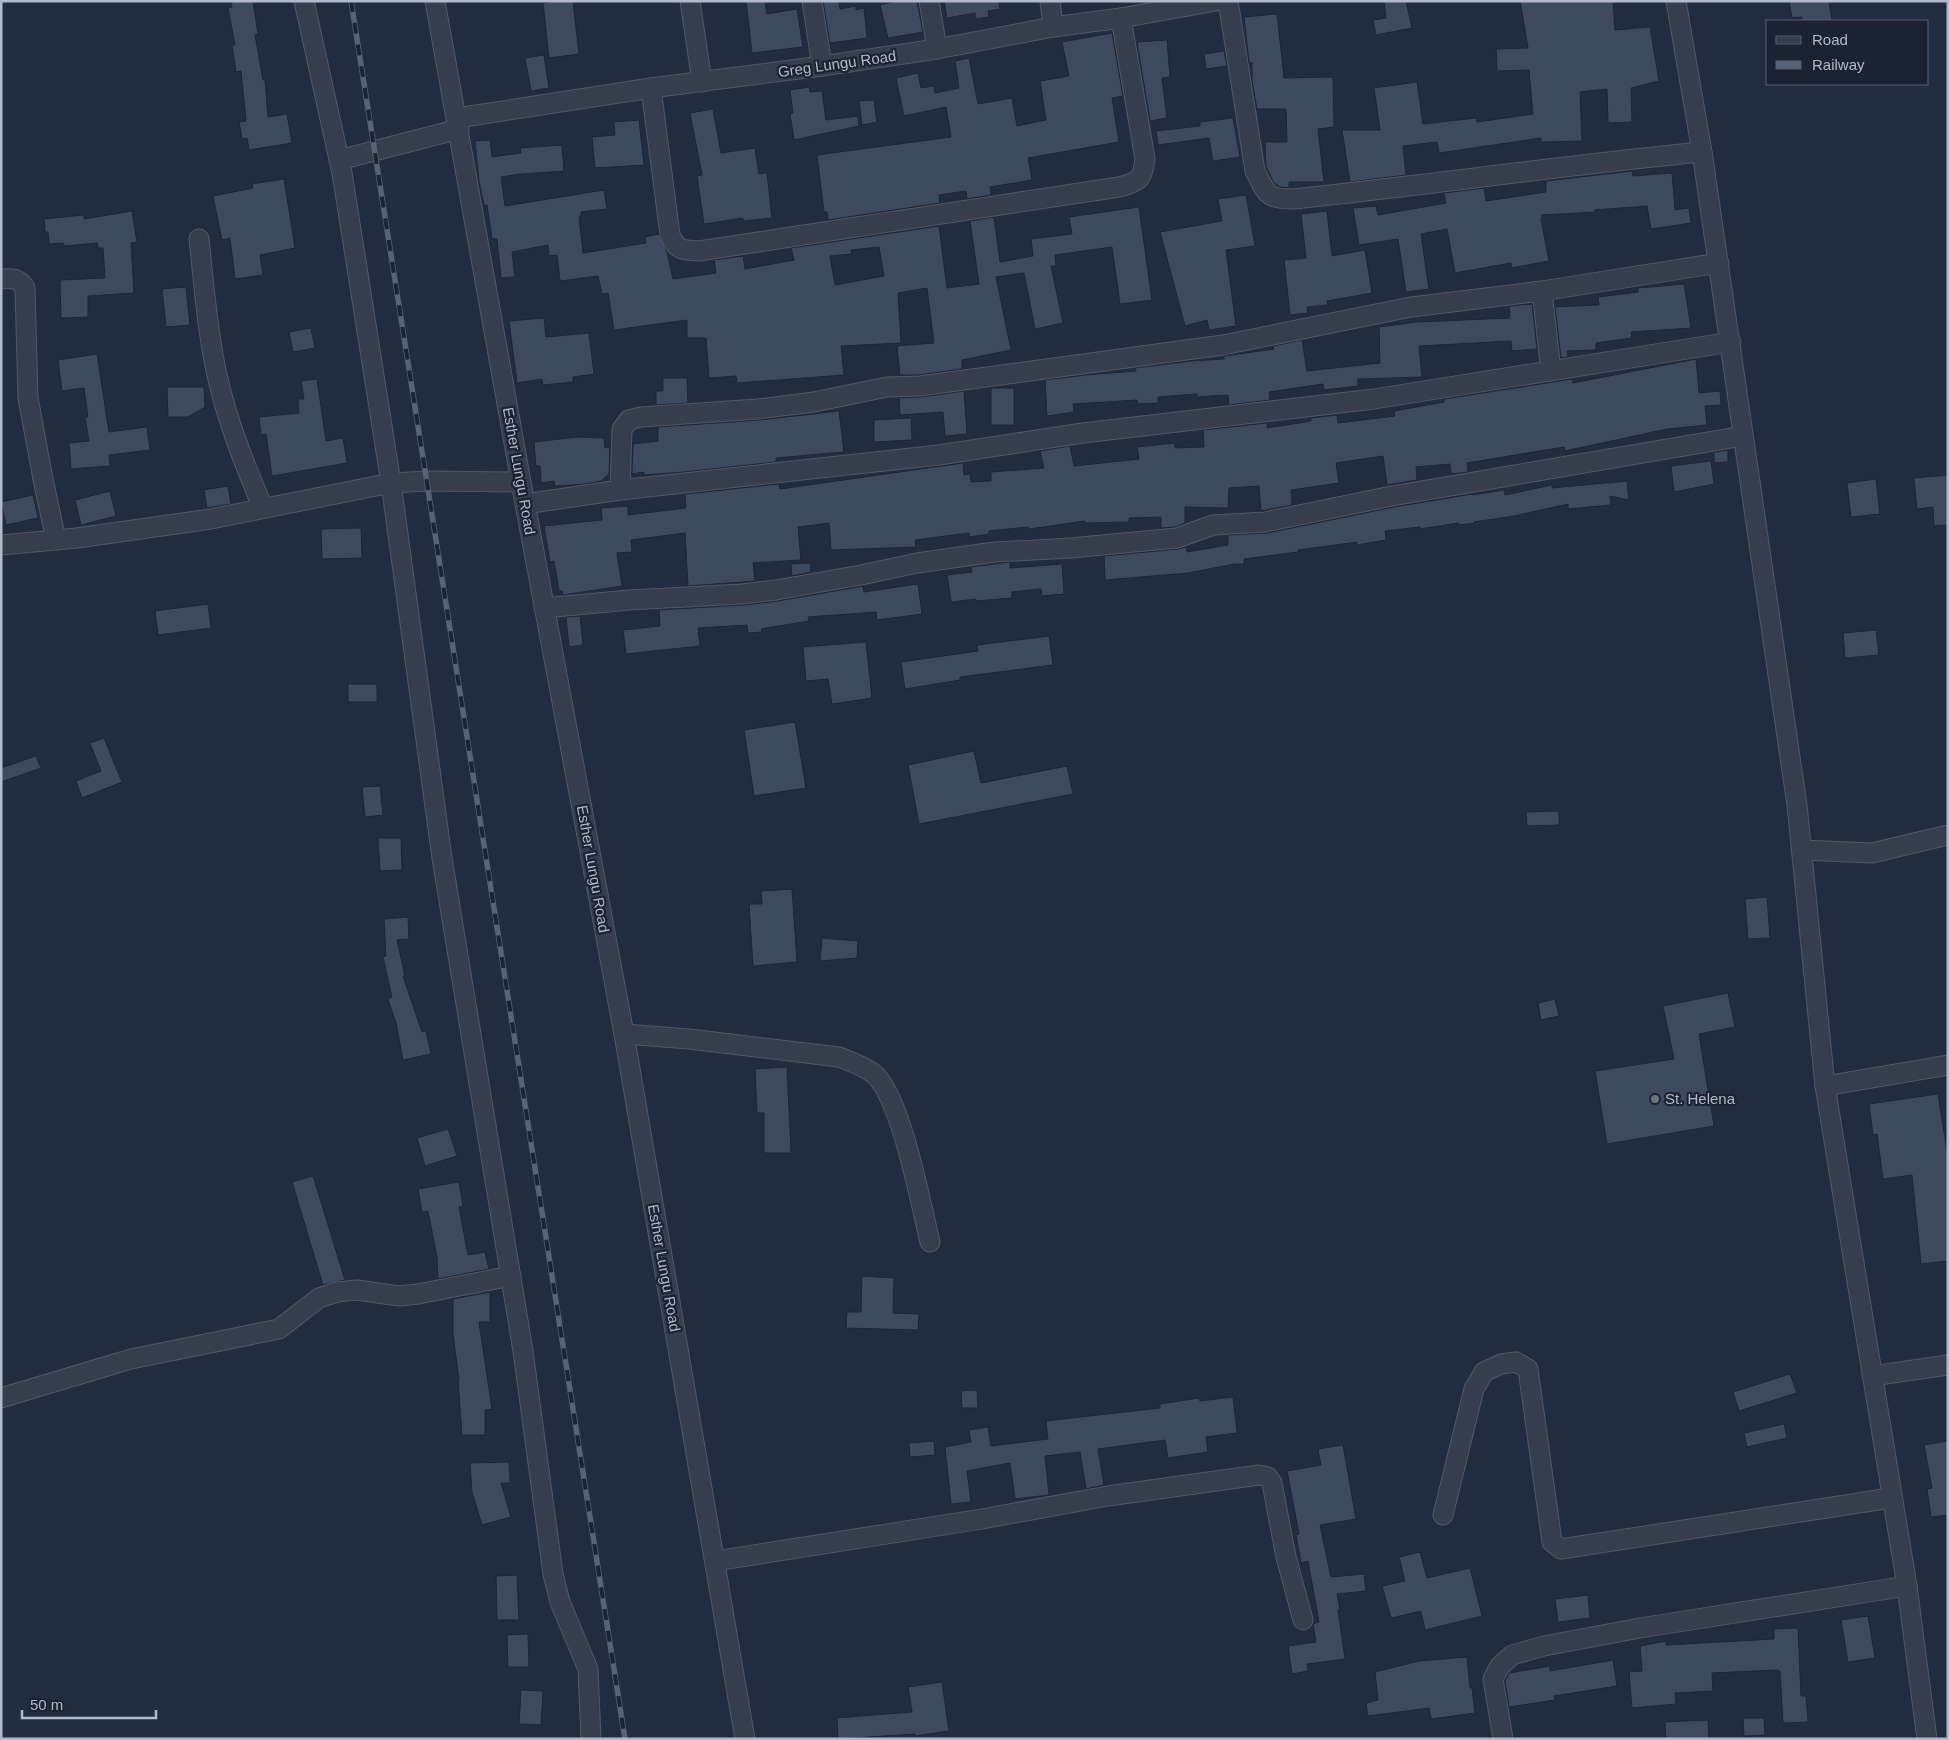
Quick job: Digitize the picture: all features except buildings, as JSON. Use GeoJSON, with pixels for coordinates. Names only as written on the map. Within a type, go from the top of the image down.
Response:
{"type":"FeatureCollection","features":[{"type":"Feature","properties":{"kind":"street"},"geometry":{"type":"LineString","coordinates":[[304,1],[339,160],[391,483],[442,858],[511,1276],[542,1478],[554,1574],[560,1602],[588,1669],[591,1739]]}},
{"type":"Feature","properties":{"kind":"street","name":"Esther Lungu Road"},"geometry":{"type":"LineString","coordinates":[[436,1],[458,123],[471,211],[520,482],[624,1034],[745,1739]]}},
{"type":"Feature","properties":{"kind":"street"},"geometry":{"type":"LineString","coordinates":[[690,1],[702,82]]}},
{"type":"Feature","properties":{"kind":"street"},"geometry":{"type":"LineString","coordinates":[[812,1],[822,66]]}},
{"type":"Feature","properties":{"kind":"street"},"geometry":{"type":"LineString","coordinates":[[929,1],[936,49]]}},
{"type":"Feature","properties":{"kind":"street"},"geometry":{"type":"LineString","coordinates":[[1050,1],[1053,28]]}},
{"type":"Feature","properties":{"kind":"street","name":"Greg Lungu Road"},"geometry":{"type":"LineString","coordinates":[[339,160],[458,123],[651,88],[936,49],[1121,18],[1183,4],[1216,1]]}},
{"type":"Feature","properties":{"kind":"street"},"geometry":{"type":"LineString","coordinates":[[1228,1],[1255,171],[1266,193],[1276,199],[1389,189],[1585,163],[1702,152]]}},
{"type":"Feature","properties":{"kind":"street"},"geometry":{"type":"LineString","coordinates":[[1676,1],[1702,152],[1731,342],[1794,785],[1825,1086],[1907,1586],[1927,1739]]}},
{"type":"Feature","properties":{"kind":"street"},"geometry":{"type":"LineString","coordinates":[[651,88],[670,235],[674,244],[682,250],[699,251],[1100,190],[1135,183],[1144,172],[1145,159],[1121,18]]}},
{"type":"Feature","properties":{"kind":"street"},"geometry":{"type":"LineString","coordinates":[[199,239],[209,330],[217,374],[230,423],[263,508]]}},
{"type":"Feature","properties":{"kind":"street"},"geometry":{"type":"LineString","coordinates":[[620,490],[622,429],[629,420],[641,417],[758,409],[814,402],[887,387],[920,386],[1224,345],[1411,306],[1542,291],[1719,264]]}},
{"type":"Feature","properties":{"kind":"street"},"geometry":{"type":"LineString","coordinates":[[1,279],[13,278],[20,281],[25,288],[28,398],[42,479],[56,540]]}},
{"type":"Feature","properties":{"kind":"street"},"geometry":{"type":"LineString","coordinates":[[1542,291],[1551,370]]}},
{"type":"Feature","properties":{"kind":"street"},"geometry":{"type":"LineString","coordinates":[[525,504],[620,490],[939,456],[1092,432],[1374,398],[1731,342]]}},
{"type":"Feature","properties":{"kind":"street"},"geometry":{"type":"LineString","coordinates":[[544,608],[629,600],[742,594],[776,590],[917,563],[985,553],[1071,548],[1176,538],[1213,525],[1265,522],[1392,496],[1743,436]]}},
{"type":"Feature","properties":{"kind":"street"},"geometry":{"type":"LineString","coordinates":[[1,545],[141,530],[211,519],[391,483],[428,481],[520,482]]}},
{"type":"Feature","properties":{"kind":"street"},"geometry":{"type":"LineString","coordinates":[[1802,850],[1872,853],[1948,835]]}},
{"type":"Feature","properties":{"kind":"street"},"geometry":{"type":"LineString","coordinates":[[624,1034],[689,1039],[839,1057],[857,1064],[875,1075],[892,1101],[906,1143],[930,1242]]}},
{"type":"Feature","properties":{"kind":"street"},"geometry":{"type":"LineString","coordinates":[[1825,1086],[1948,1065]]}},
{"type":"Feature","properties":{"kind":"street"},"geometry":{"type":"LineString","coordinates":[[1,1398],[131,1359],[279,1329],[319,1298],[338,1292],[357,1290],[399,1296],[511,1276]]}},
{"type":"Feature","properties":{"kind":"street"},"geometry":{"type":"LineString","coordinates":[[1444,1515],[1474,1389],[1484,1372],[1501,1364],[1516,1362],[1528,1368],[1552,1542],[1561,1549],[1892,1498]]}},
{"type":"Feature","properties":{"kind":"street"},"geometry":{"type":"LineString","coordinates":[[1872,1376],[1948,1365]]}},
{"type":"Feature","properties":{"kind":"street"},"geometry":{"type":"LineString","coordinates":[[715,1561],[982,1519],[1108,1496],[1259,1475],[1268,1477],[1272,1483],[1286,1557],[1303,1620]]}},
{"type":"Feature","properties":{"kind":"street"},"geometry":{"type":"LineString","coordinates":[[1503,1739],[1493,1679],[1500,1666],[1512,1655],[1544,1646],[1640,1628],[1907,1586]]}},
{"type":"Feature","properties":{"kind":"railway"},"geometry":{"type":"LineString","coordinates":[[351,1],[625,1739]]}},
{"type":"Feature","properties":{"kind":"place","name":"St. Helena"},"geometry":{"type":"Point","coordinates":[1655,1099]}}]}
